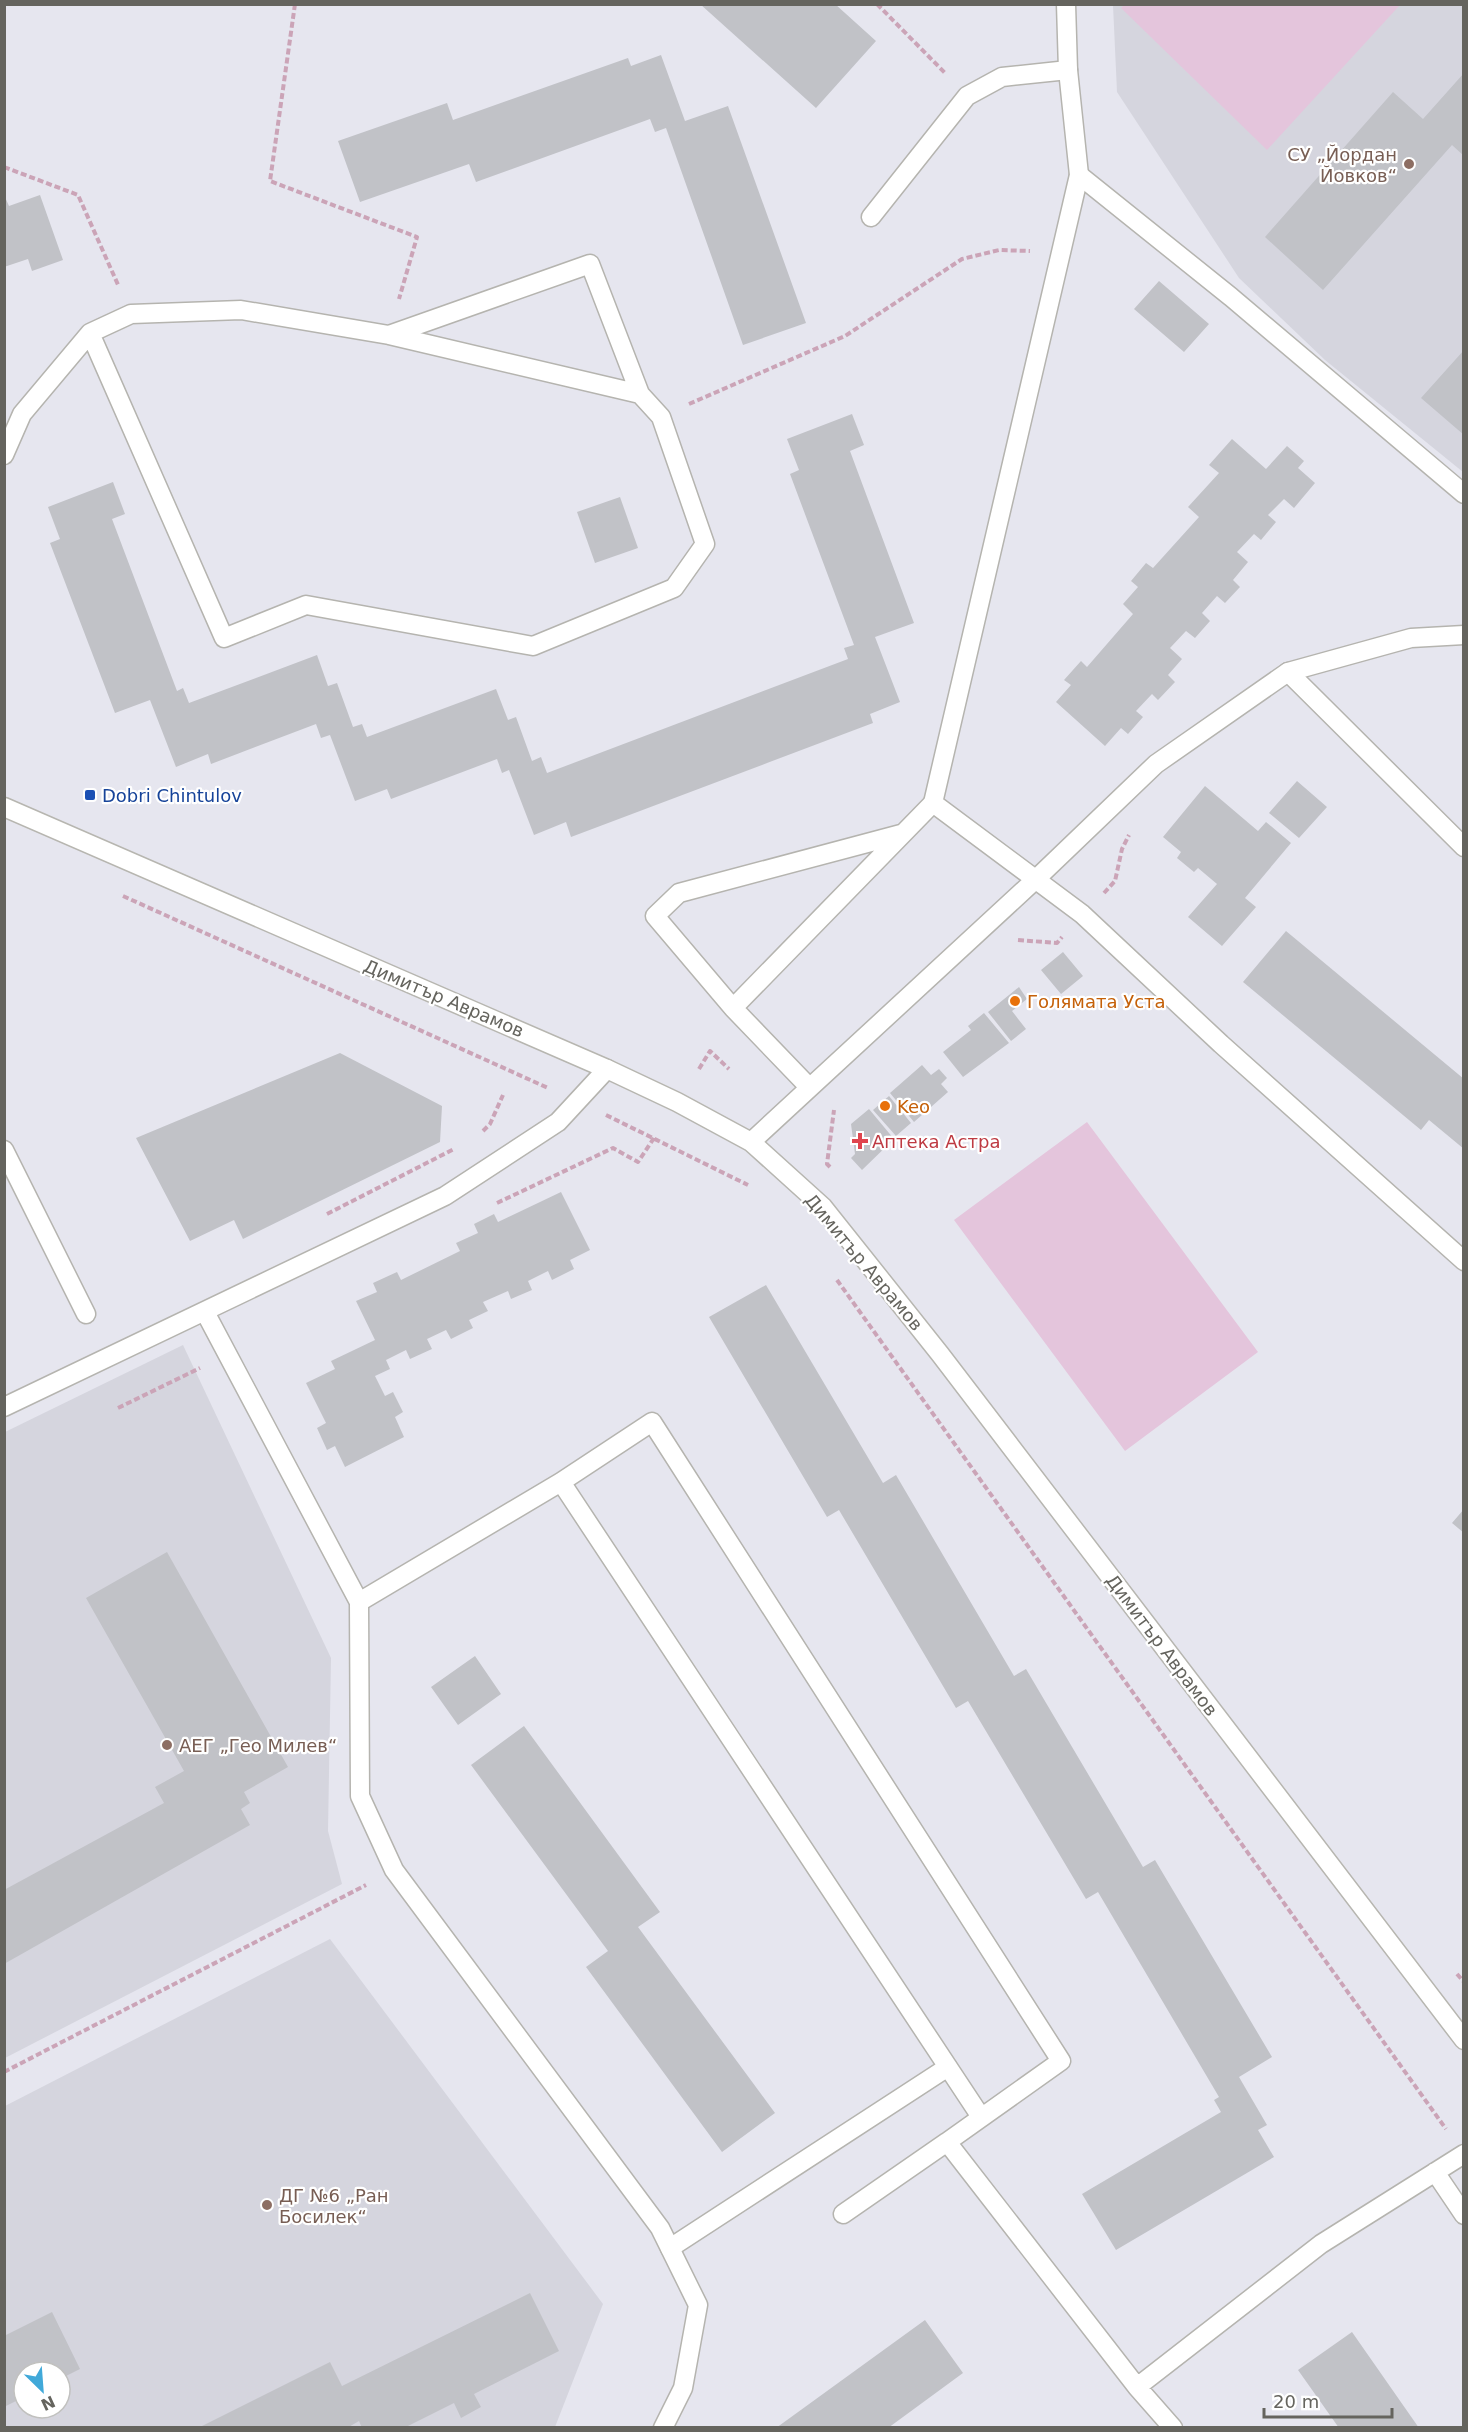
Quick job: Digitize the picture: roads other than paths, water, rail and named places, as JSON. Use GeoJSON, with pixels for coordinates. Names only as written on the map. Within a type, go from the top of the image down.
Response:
{"type":"FeatureCollection","features":[{"type":"Feature","properties":{"kind":"street"},"geometry":{"type":"LineString","coordinates":[[733,1008],[933,803],[1079,175],[1068,70],[1066,4]]}},
{"type":"Feature","properties":{"kind":"street"},"geometry":{"type":"LineString","coordinates":[[871,217],[967,96],[1002,77],[1068,70]]}},
{"type":"Feature","properties":{"kind":"street"},"geometry":{"type":"LineString","coordinates":[[1079,175],[1232,297],[1464,494]]}},
{"type":"Feature","properties":{"kind":"street"},"geometry":{"type":"LineString","coordinates":[[90,333],[224,638],[306,605],[532,646],[674,588],[705,544],[661,417],[640,394],[590,264],[389,335]]}},
{"type":"Feature","properties":{"kind":"street"},"geometry":{"type":"LineString","coordinates":[[4,455],[22,414],[90,333],[131,314],[241,310],[389,335],[640,394]]}},
{"type":"Feature","properties":{"kind":"street"},"geometry":{"type":"LineString","coordinates":[[751,1142],[1036,879],[1156,764],[1288,672],[1411,638],[1464,635]]}},
{"type":"Feature","properties":{"kind":"street"},"geometry":{"type":"LineString","coordinates":[[1288,672],[1464,847]]}},
{"type":"Feature","properties":{"kind":"street"},"geometry":{"type":"LineString","coordinates":[[933,803],[1082,914],[1221,1044],[1464,1261]]}},
{"type":"Feature","properties":{"kind":"street","name":"Димитър Аврамов"},"geometry":{"type":"LineString","coordinates":[[4,807],[607,1069],[677,1102],[751,1142],[823,1207],[947,1364],[1464,2040]]}},
{"type":"Feature","properties":{"kind":"street"},"geometry":{"type":"LineString","coordinates":[[809,1087],[733,1008],[655,916],[679,893],[903,833]]}},
{"type":"Feature","properties":{"kind":"street"},"geometry":{"type":"LineString","coordinates":[[4,1407],[445,1196],[558,1122],[579,1102],[607,1069]]}},
{"type":"Feature","properties":{"kind":"street"},"geometry":{"type":"LineString","coordinates":[[4,1150],[86,1314]]}},
{"type":"Feature","properties":{"kind":"street"},"geometry":{"type":"LineString","coordinates":[[205,1312],[359,1602],[360,1796],[394,1870],[660,2228],[698,2306],[683,2388],[663,2427]]}},
{"type":"Feature","properties":{"kind":"street"},"geometry":{"type":"LineString","coordinates":[[359,1602],[561,1482],[652,1422],[1061,2061],[843,2214]]}},
{"type":"Feature","properties":{"kind":"street"},"geometry":{"type":"LineString","coordinates":[[561,1482],[981,2117]]}},
{"type":"Feature","properties":{"kind":"street"},"geometry":{"type":"LineString","coordinates":[[670,2248],[948,2067]]}},
{"type":"Feature","properties":{"kind":"street"},"geometry":{"type":"LineString","coordinates":[[947,2142],[1137,2387],[1173,2427]]}},
{"type":"Feature","properties":{"kind":"street"},"geometry":{"type":"LineString","coordinates":[[1137,2387],[1321,2244],[1464,2154]]}},
{"type":"Feature","properties":{"kind":"street"},"geometry":{"type":"LineString","coordinates":[[1435,2172],[1464,2215]]}},
{"type":"Feature","properties":{"kind":"place","name":"СУ „Йордан Йовков“"},"geometry":{"type":"Point","coordinates":[1409,164]}},
{"type":"Feature","properties":{"kind":"place","name":"Dobri Chintulov"},"geometry":{"type":"Point","coordinates":[90,795]}},
{"type":"Feature","properties":{"kind":"place","name":"Голямата Уста"},"geometry":{"type":"Point","coordinates":[1015,1001]}},
{"type":"Feature","properties":{"kind":"place","name":"Keo"},"geometry":{"type":"Point","coordinates":[885,1106]}},
{"type":"Feature","properties":{"kind":"place","name":"Аптека Астра"},"geometry":{"type":"Point","coordinates":[860,1141]}},
{"type":"Feature","properties":{"kind":"place","name":"АЕГ „Гео Милев“"},"geometry":{"type":"Point","coordinates":[167,1745]}},
{"type":"Feature","properties":{"kind":"place","name":"ДГ №6 „Ран Босилек“"},"geometry":{"type":"Point","coordinates":[267,2205]}}]}
